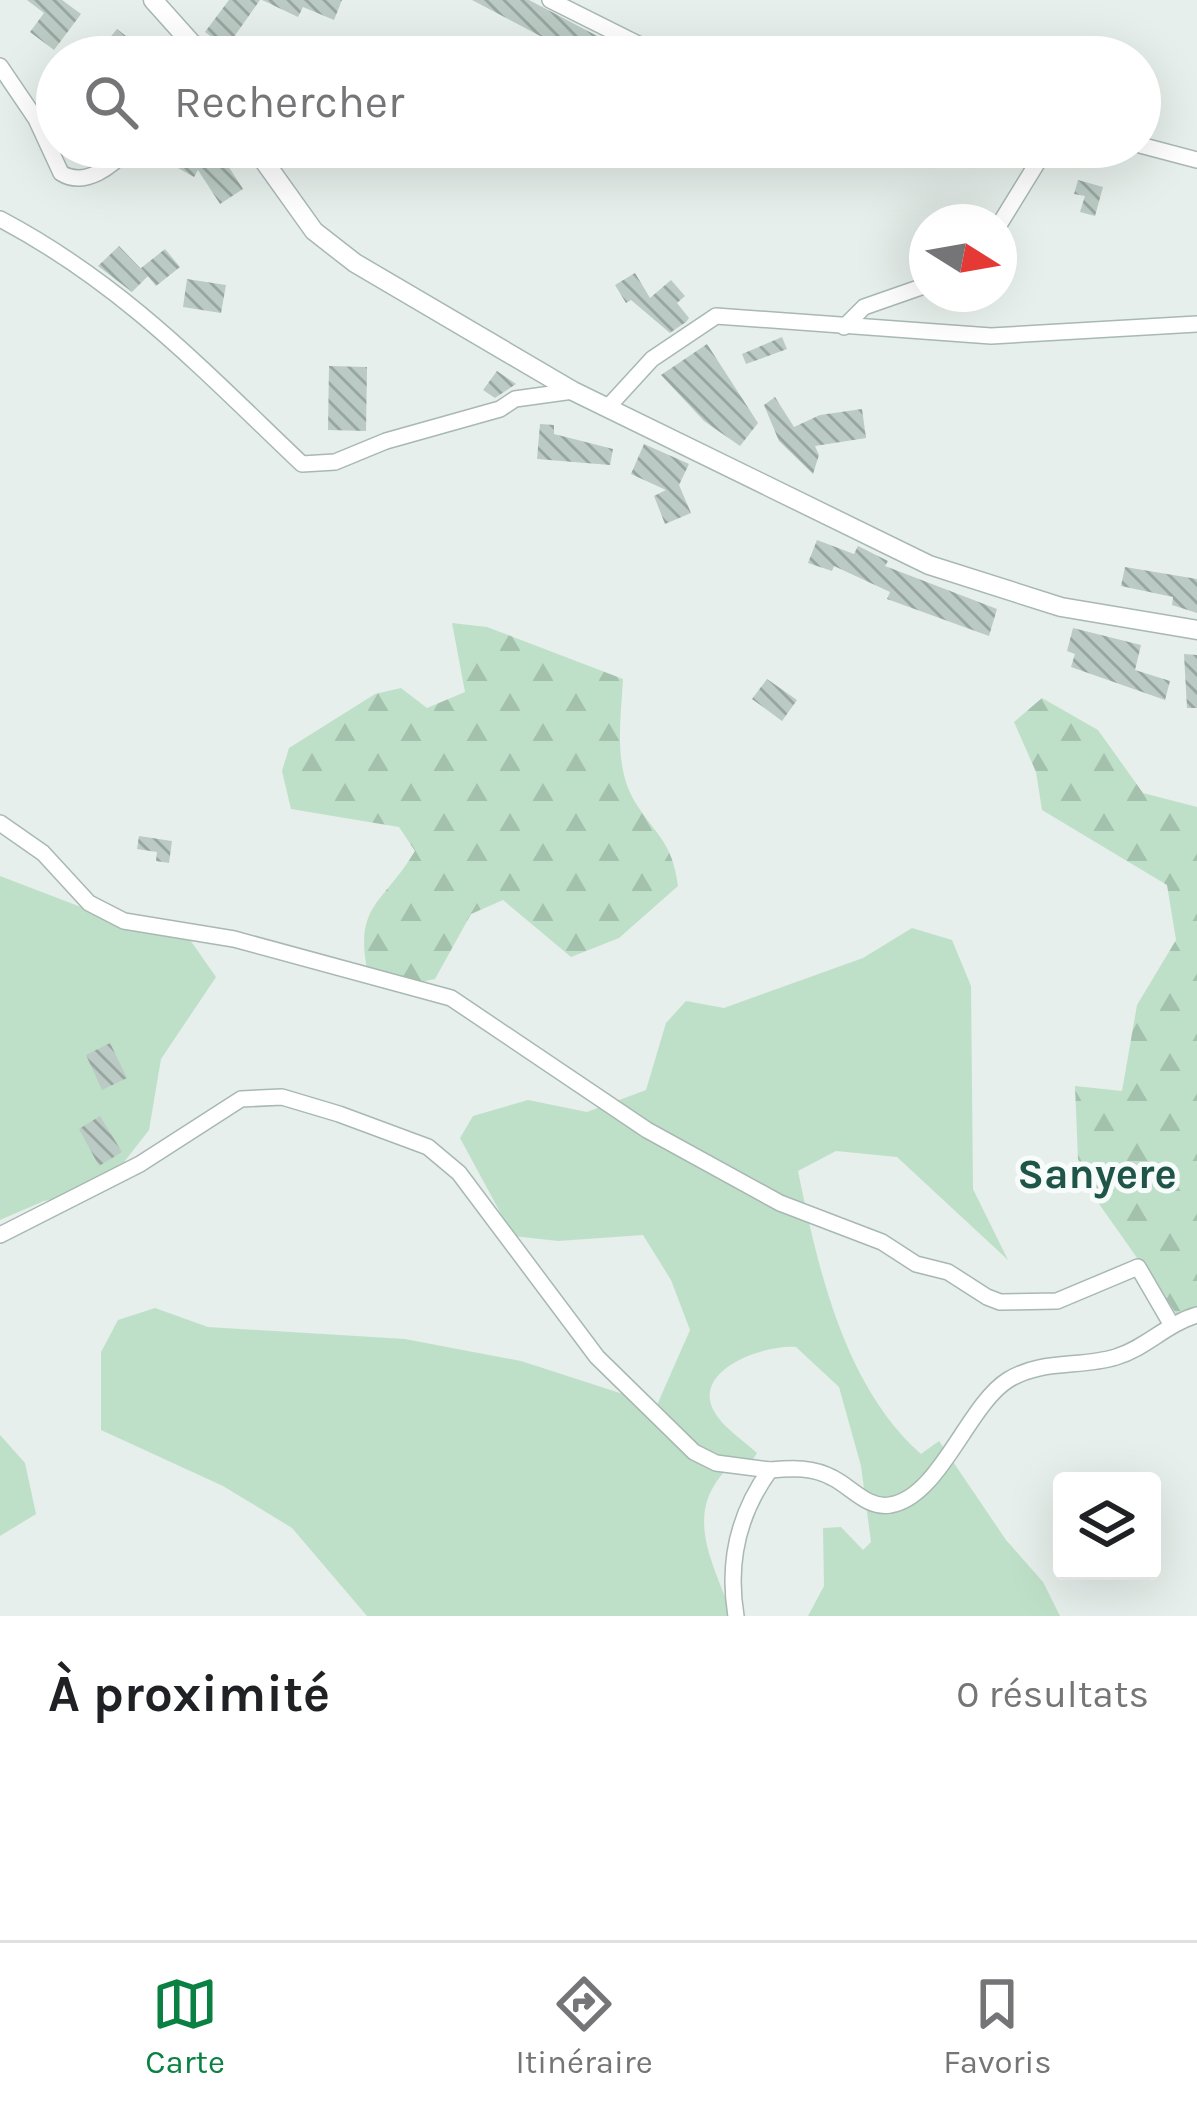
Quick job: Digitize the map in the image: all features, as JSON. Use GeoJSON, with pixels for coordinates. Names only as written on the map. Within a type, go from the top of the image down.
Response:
{"type":"FeatureCollection","features":[{"type":"Feature","properties":{"kind":"street"},"geometry":{"type":"LineString","coordinates":[[153,0],[185,36]]}},
{"type":"Feature","properties":{"kind":"street"},"geometry":{"type":"LineString","coordinates":[[550,0],[622,36]]}},
{"type":"Feature","properties":{"kind":"street"},"geometry":{"type":"LineString","coordinates":[[0,66],[17,85],[36,123]]}},
{"type":"Feature","properties":{"kind":"street"},"geometry":{"type":"LineString","coordinates":[[1161,151],[1197,160]]}},
{"type":"Feature","properties":{"kind":"street"},"geometry":{"type":"LineString","coordinates":[[58,168],[72,180],[110,168]]}},
{"type":"Feature","properties":{"kind":"street"},"geometry":{"type":"LineString","coordinates":[[269,168],[314,231],[356,263],[573,391],[963,578],[1060,608],[1197,630]]}},
{"type":"Feature","properties":{"kind":"street"},"geometry":{"type":"LineString","coordinates":[[1012,204],[1034,168]]}},
{"type":"Feature","properties":{"kind":"street"},"geometry":{"type":"LineString","coordinates":[[0,219],[71,256],[135,306],[302,464],[335,462],[386,441],[500,409],[515,399],[573,391]]}},
{"type":"Feature","properties":{"kind":"street"},"geometry":{"type":"LineString","coordinates":[[844,327],[863,307],[909,291]]}},
{"type":"Feature","properties":{"kind":"street"},"geometry":{"type":"LineString","coordinates":[[608,407],[652,359],[716,316],[1056,336],[1197,324]]}},
{"type":"Feature","properties":{"kind":"street"},"geometry":{"type":"LineString","coordinates":[[0,823],[43,853],[89,904],[124,921],[233,939],[451,998],[647,1130],[780,1203],[882,1242],[916,1264],[948,1271],[986,1297],[1032,1304],[1058,1300],[1138,1267],[1170,1322]]}},
{"type":"Feature","properties":{"kind":"street"},"geometry":{"type":"LineString","coordinates":[[0,1235],[140,1164],[241,1099],[282,1097],[339,1114],[428,1147],[459,1173],[597,1357],[694,1452],[716,1463],[770,1470],[799,1467],[830,1476],[877,1506],[896,1505],[920,1487],[1005,1381],[1043,1365],[1118,1357],[1170,1322],[1197,1315]]}},
{"type":"Feature","properties":{"kind":"street"},"geometry":{"type":"LineString","coordinates":[[736,1616],[730,1579],[746,1503],[770,1470]]}},
{"type":"Feature","properties":{"kind":"green space"},"geometry":{"type":"Polygon","coordinates":[[[452,623],[487,627],[623,679],[620,742],[624,773],[635,802],[668,849],[678,886],[619,938],[571,957],[503,900],[471,914],[435,979],[392,988],[369,978],[364,935],[373,908],[415,851],[399,827],[291,809],[282,771],[289,748],[375,694],[401,688],[427,708],[465,692],[452,623]]]}},
{"type":"Feature","properties":{"kind":"green space"},"geometry":{"type":"Polygon","coordinates":[[[1042,698],[1098,730],[1143,793],[1197,807],[1197,1316],[1185,1326],[1097,1201],[1078,1159],[1075,1086],[1122,1091],[1137,1005],[1176,940],[1167,885],[1042,810],[1036,772],[1014,722],[1042,698]]]}},
{"type":"Feature","properties":{"kind":"green space"},"geometry":{"type":"Polygon","coordinates":[[[0,876],[128,925],[188,937],[216,977],[161,1059],[149,1130],[103,1189],[44,1201],[0,1220],[0,876]]]}},
{"type":"Feature","properties":{"kind":"green space"},"geometry":{"type":"Polygon","coordinates":[[[912,928],[952,940],[971,986],[973,1189],[1008,1260],[897,1157],[836,1151],[798,1171],[825,1285],[872,1395],[921,1454],[939,1441],[1006,1540],[1043,1582],[1060,1616],[808,1616],[824,1586],[823,1528],[841,1527],[863,1550],[871,1542],[861,1466],[839,1387],[796,1347],[750,1355],[721,1372],[712,1384],[715,1413],[757,1453],[744,1474],[726,1470],[706,1505],[706,1541],[732,1616],[367,1616],[292,1528],[223,1486],[101,1430],[101,1352],[118,1320],[155,1308],[208,1327],[405,1339],[521,1361],[657,1405],[690,1330],[671,1280],[643,1235],[558,1241],[513,1236],[460,1138],[473,1116],[528,1100],[587,1112],[646,1090],[666,1023],[686,1001],[724,1008],[863,958],[912,928]]]}},
{"type":"Feature","properties":{"kind":"green space"},"geometry":{"type":"Polygon","coordinates":[[[0,1435],[25,1463],[36,1514],[0,1536],[0,1435]]]}},
{"type":"Feature","properties":{"kind":"building"},"geometry":{"type":"Polygon","coordinates":[[[27,0],[62,0],[81,14],[64,36],[36,36],[30,32],[44,13],[27,0]]]}},
{"type":"Feature","properties":{"kind":"building"},"geometry":{"type":"Polygon","coordinates":[[[229,0],[260,0],[234,36],[205,32],[229,0]]]}},
{"type":"Feature","properties":{"kind":"building"},"geometry":{"type":"Polygon","coordinates":[[[262,0],[342,0],[334,20],[303,7],[298,17],[262,0]]]}},
{"type":"Feature","properties":{"kind":"building"},"geometry":{"type":"Polygon","coordinates":[[[472,0],[529,0],[597,36],[540,36],[472,0]]]}},
{"type":"Feature","properties":{"kind":"building"},"geometry":{"type":"Polygon","coordinates":[[[178,168],[229,168],[243,189],[220,204],[198,170],[194,177],[178,168]]]}},
{"type":"Feature","properties":{"kind":"building"},"geometry":{"type":"Polygon","coordinates":[[[1078,180],[1103,187],[1095,216],[1080,212],[1085,196],[1074,194],[1078,180]]]}},
{"type":"Feature","properties":{"kind":"building"},"geometry":{"type":"Polygon","coordinates":[[[119,246],[148,276],[132,292],[98,266],[119,246]]]}},
{"type":"Feature","properties":{"kind":"building"},"geometry":{"type":"Polygon","coordinates":[[[165,249],[180,267],[156,286],[141,268],[165,249]]]}},
{"type":"Feature","properties":{"kind":"building"},"geometry":{"type":"Polygon","coordinates":[[[635,273],[650,298],[671,280],[685,296],[677,303],[689,318],[686,322],[670,333],[631,300],[626,303],[615,285],[635,273]]]}},
{"type":"Feature","properties":{"kind":"building"},"geometry":{"type":"Polygon","coordinates":[[[187,279],[226,285],[221,313],[183,307],[187,279]]]}},
{"type":"Feature","properties":{"kind":"building"},"geometry":{"type":"Polygon","coordinates":[[[782,337],[787,349],[746,364],[742,354],[782,337]]]}},
{"type":"Feature","properties":{"kind":"building"},"geometry":{"type":"Polygon","coordinates":[[[707,344],[758,423],[740,446],[704,421],[661,375],[707,344]]]}},
{"type":"Feature","properties":{"kind":"building"},"geometry":{"type":"Polygon","coordinates":[[[329,366],[367,367],[366,431],[328,430],[329,366]]]}},
{"type":"Feature","properties":{"kind":"building"},"geometry":{"type":"Polygon","coordinates":[[[497,371],[516,384],[495,398],[483,390],[497,371]]]}},
{"type":"Feature","properties":{"kind":"building"},"geometry":{"type":"Polygon","coordinates":[[[775,397],[794,427],[820,415],[862,409],[866,438],[815,446],[819,455],[813,474],[779,441],[764,405],[775,397]]]}},
{"type":"Feature","properties":{"kind":"building"},"geometry":{"type":"Polygon","coordinates":[[[540,424],[554,425],[554,434],[613,449],[610,465],[537,459],[540,424]]]}},
{"type":"Feature","properties":{"kind":"building"},"geometry":{"type":"Polygon","coordinates":[[[644,444],[689,464],[679,485],[691,513],[665,524],[654,496],[666,490],[631,474],[644,444]]]}},
{"type":"Feature","properties":{"kind":"building"},"geometry":{"type":"Polygon","coordinates":[[[817,540],[854,554],[858,546],[888,561],[885,566],[997,609],[989,636],[887,599],[890,592],[834,566],[832,571],[808,563],[817,540]]]}},
{"type":"Feature","properties":{"kind":"building"},"geometry":{"type":"Polygon","coordinates":[[[1125,567],[1197,579],[1197,613],[1172,605],[1173,597],[1121,586],[1125,567]]]}},
{"type":"Feature","properties":{"kind":"building"},"geometry":{"type":"Polygon","coordinates":[[[1073,628],[1141,645],[1135,670],[1170,681],[1165,700],[1071,667],[1075,654],[1067,651],[1073,628]]]}},
{"type":"Feature","properties":{"kind":"building"},"geometry":{"type":"Polygon","coordinates":[[[1184,654],[1197,655],[1197,708],[1187,708],[1184,654]]]}},
{"type":"Feature","properties":{"kind":"building"},"geometry":{"type":"Polygon","coordinates":[[[767,679],[797,700],[782,721],[752,699],[767,679]]]}},
{"type":"Feature","properties":{"kind":"building"},"geometry":{"type":"Polygon","coordinates":[[[139,836],[172,841],[169,863],[156,861],[157,852],[137,849],[139,836]]]}},
{"type":"Feature","properties":{"kind":"building"},"geometry":{"type":"Polygon","coordinates":[[[110,1043],[127,1078],[102,1090],[86,1055],[110,1043]]]}},
{"type":"Feature","properties":{"kind":"building"},"geometry":{"type":"Polygon","coordinates":[[[100,1116],[122,1152],[99,1166],[79,1129],[100,1116]]]}},
{"type":"Feature","properties":{"kind":"district","name":"Sanyere"},"geometry":{"type":"Point","coordinates":[1097,1174]}}]}
